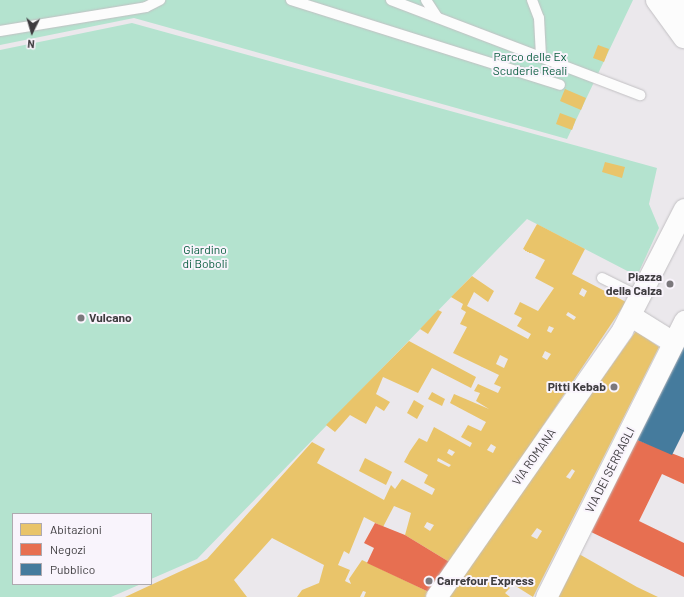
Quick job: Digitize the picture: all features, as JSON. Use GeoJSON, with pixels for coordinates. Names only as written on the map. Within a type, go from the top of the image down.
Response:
{"type":"FeatureCollection","features":[{"type":"Feature","properties":{"kind":"main road"},"geometry":{"type":"LineString","coordinates":[[657,0],[684,37]]}},
{"type":"Feature","properties":{"kind":"main road"},"geometry":{"type":"LineString","coordinates":[[672,0],[684,8]]}},
{"type":"Feature","properties":{"kind":"street"},"geometry":{"type":"LineString","coordinates":[[684,209],[630,316],[673,342],[684,321]]}},
{"type":"Feature","properties":{"kind":"street","name":"VIA ROMANA"},"geometry":{"type":"LineString","coordinates":[[436,597],[630,316]]}},
{"type":"Feature","properties":{"kind":"street","name":"VIA DEI SERRAGLI"},"geometry":{"type":"LineString","coordinates":[[546,597],[673,342]]}},
{"type":"Feature","properties":{"kind":"lane"},"geometry":{"type":"LineString","coordinates":[[0,31],[146,7],[160,0]]}},
{"type":"Feature","properties":{"kind":"lane"},"geometry":{"type":"LineString","coordinates":[[291,0],[560,85]]}},
{"type":"Feature","properties":{"kind":"lane"},"geometry":{"type":"LineString","coordinates":[[391,0],[541,55],[640,95]]}},
{"type":"Feature","properties":{"kind":"lane"},"geometry":{"type":"LineString","coordinates":[[426,0],[437,17]]}},
{"type":"Feature","properties":{"kind":"lane"},"geometry":{"type":"LineString","coordinates":[[532,0],[539,18],[541,55]]}},
{"type":"Feature","properties":{"kind":"lane"},"geometry":{"type":"LineString","coordinates":[[602,278],[640,297]]}},
{"type":"Feature","properties":{"kind":"green space","name":"Parco delle Ex Scuderie Reali"},"geometry":{"type":"Polygon","coordinates":[[[0,0],[633,0],[567,139],[134,18],[0,45],[0,0]]]}},
{"type":"Feature","properties":{"kind":"green space","name":"Giardino di Boboli"},"geometry":{"type":"Polygon","coordinates":[[[132,23],[657,168],[649,204],[659,228],[637,276],[527,219],[197,559],[152,579],[152,513],[12,513],[12,585],[139,585],[111,597],[0,597],[0,50],[132,23]]]}},
{"type":"Feature","properties":{"kind":"building: Abitazioni"},"geometry":{"type":"Polygon","coordinates":[[[598,45],[609,49],[604,62],[593,58],[598,45]]]}},
{"type":"Feature","properties":{"kind":"building: Abitazioni"},"geometry":{"type":"Polygon","coordinates":[[[565,89],[586,98],[581,110],[560,101],[565,89]]]}},
{"type":"Feature","properties":{"kind":"building: Abitazioni"},"geometry":{"type":"Polygon","coordinates":[[[560,113],[576,119],[572,130],[556,124],[560,113]]]}},
{"type":"Feature","properties":{"kind":"building: Abitazioni"},"geometry":{"type":"Polygon","coordinates":[[[605,162],[625,167],[622,178],[602,172],[605,162]]]}},
{"type":"Feature","properties":{"kind":"building: Abitazioni"},"geometry":{"type":"Polygon","coordinates":[[[537,224],[585,249],[572,274],[626,302],[451,563],[405,535],[411,513],[394,506],[383,527],[364,517],[349,554],[344,551],[338,565],[350,570],[345,581],[351,584],[349,579],[362,560],[431,593],[428,597],[364,597],[366,592],[363,591],[360,597],[297,597],[302,590],[319,583],[324,565],[272,538],[234,580],[247,597],[125,597],[207,559],[312,442],[325,449],[317,463],[384,500],[391,485],[395,489],[402,479],[432,495],[435,489],[424,483],[428,475],[404,462],[410,451],[419,438],[427,442],[434,427],[470,447],[472,443],[461,437],[468,425],[481,431],[486,422],[450,403],[454,394],[489,409],[476,401],[480,393],[474,391],[478,384],[498,393],[501,387],[494,384],[499,375],[453,353],[467,327],[460,324],[466,312],[461,309],[463,304],[451,297],[472,276],[494,291],[488,302],[474,292],[467,306],[528,339],[531,334],[517,326],[522,318],[514,314],[520,302],[538,311],[554,288],[535,278],[545,260],[523,249],[537,224]],[[582,288],[579,294],[584,297],[587,291],[582,288]],[[568,312],[566,315],[574,320],[576,317],[568,312]],[[549,326],[547,331],[551,333],[554,328],[549,326]],[[545,351],[542,357],[547,360],[551,354],[545,351]],[[500,355],[496,364],[504,368],[508,359],[500,355]],[[491,444],[487,450],[493,453],[496,447],[491,444]],[[449,449],[447,453],[452,456],[455,452],[449,449]],[[438,458],[437,461],[449,467],[451,465],[438,458]],[[427,522],[424,527],[430,531],[434,525],[427,522]]]}},
{"type":"Feature","properties":{"kind":"building: Abitazioni"},"geometry":{"type":"Polygon","coordinates":[[[438,310],[442,312],[428,334],[420,329],[438,310]]]}},
{"type":"Feature","properties":{"kind":"building: Abitazioni"},"geometry":{"type":"Polygon","coordinates":[[[636,331],[659,347],[533,597],[506,580],[504,583],[510,588],[505,593],[510,597],[447,597],[636,331]],[[572,469],[566,477],[570,479],[575,471],[572,469]],[[537,528],[531,536],[537,539],[542,531],[537,528]]]}},
{"type":"Feature","properties":{"kind":"building: Abitazioni"},"geometry":{"type":"Polygon","coordinates":[[[409,341],[476,377],[471,388],[432,368],[418,393],[383,377],[376,394],[390,402],[384,411],[376,406],[366,424],[350,415],[335,432],[326,425],[409,341]]]}},
{"type":"Feature","properties":{"kind":"building: Abitazioni"},"geometry":{"type":"Polygon","coordinates":[[[432,392],[445,399],[442,406],[428,399],[432,392]]]}},
{"type":"Feature","properties":{"kind":"building: Abitazioni"},"geometry":{"type":"Polygon","coordinates":[[[414,400],[424,406],[417,419],[407,413],[414,400]]]}},
{"type":"Feature","properties":{"kind":"building: Abitazioni"},"geometry":{"type":"Polygon","coordinates":[[[365,458],[392,472],[386,485],[359,471],[365,458]]]}},
{"type":"Feature","properties":{"kind":"building: Abitazioni"},"geometry":{"type":"Polygon","coordinates":[[[579,554],[637,587],[658,597],[558,597],[579,554]]]}},
{"type":"Feature","properties":{"kind":"building: Negozi"},"geometry":{"type":"Polygon","coordinates":[[[635,439],[684,458],[684,484],[662,474],[639,521],[684,543],[684,577],[589,531],[635,439]]]}},
{"type":"Feature","properties":{"kind":"building: Negozi"},"geometry":{"type":"Polygon","coordinates":[[[375,523],[405,535],[451,563],[431,593],[367,563],[374,548],[364,543],[375,523]]]}},
{"type":"Feature","properties":{"kind":"building: Pubblico"},"geometry":{"type":"Polygon","coordinates":[[[684,342],[684,431],[672,455],[635,439],[684,342]]]}},
{"type":"Feature","properties":{"kind":"place","name":"Piazza della Calza"},"geometry":{"type":"Point","coordinates":[670,284]}},
{"type":"Feature","properties":{"kind":"place","name":"Vulcano"},"geometry":{"type":"Point","coordinates":[81,318]}},
{"type":"Feature","properties":{"kind":"place","name":"Pitti Kebab"},"geometry":{"type":"Point","coordinates":[614,387]}},
{"type":"Feature","properties":{"kind":"place","name":"Carrefour Express"},"geometry":{"type":"Point","coordinates":[429,581]}}]}
